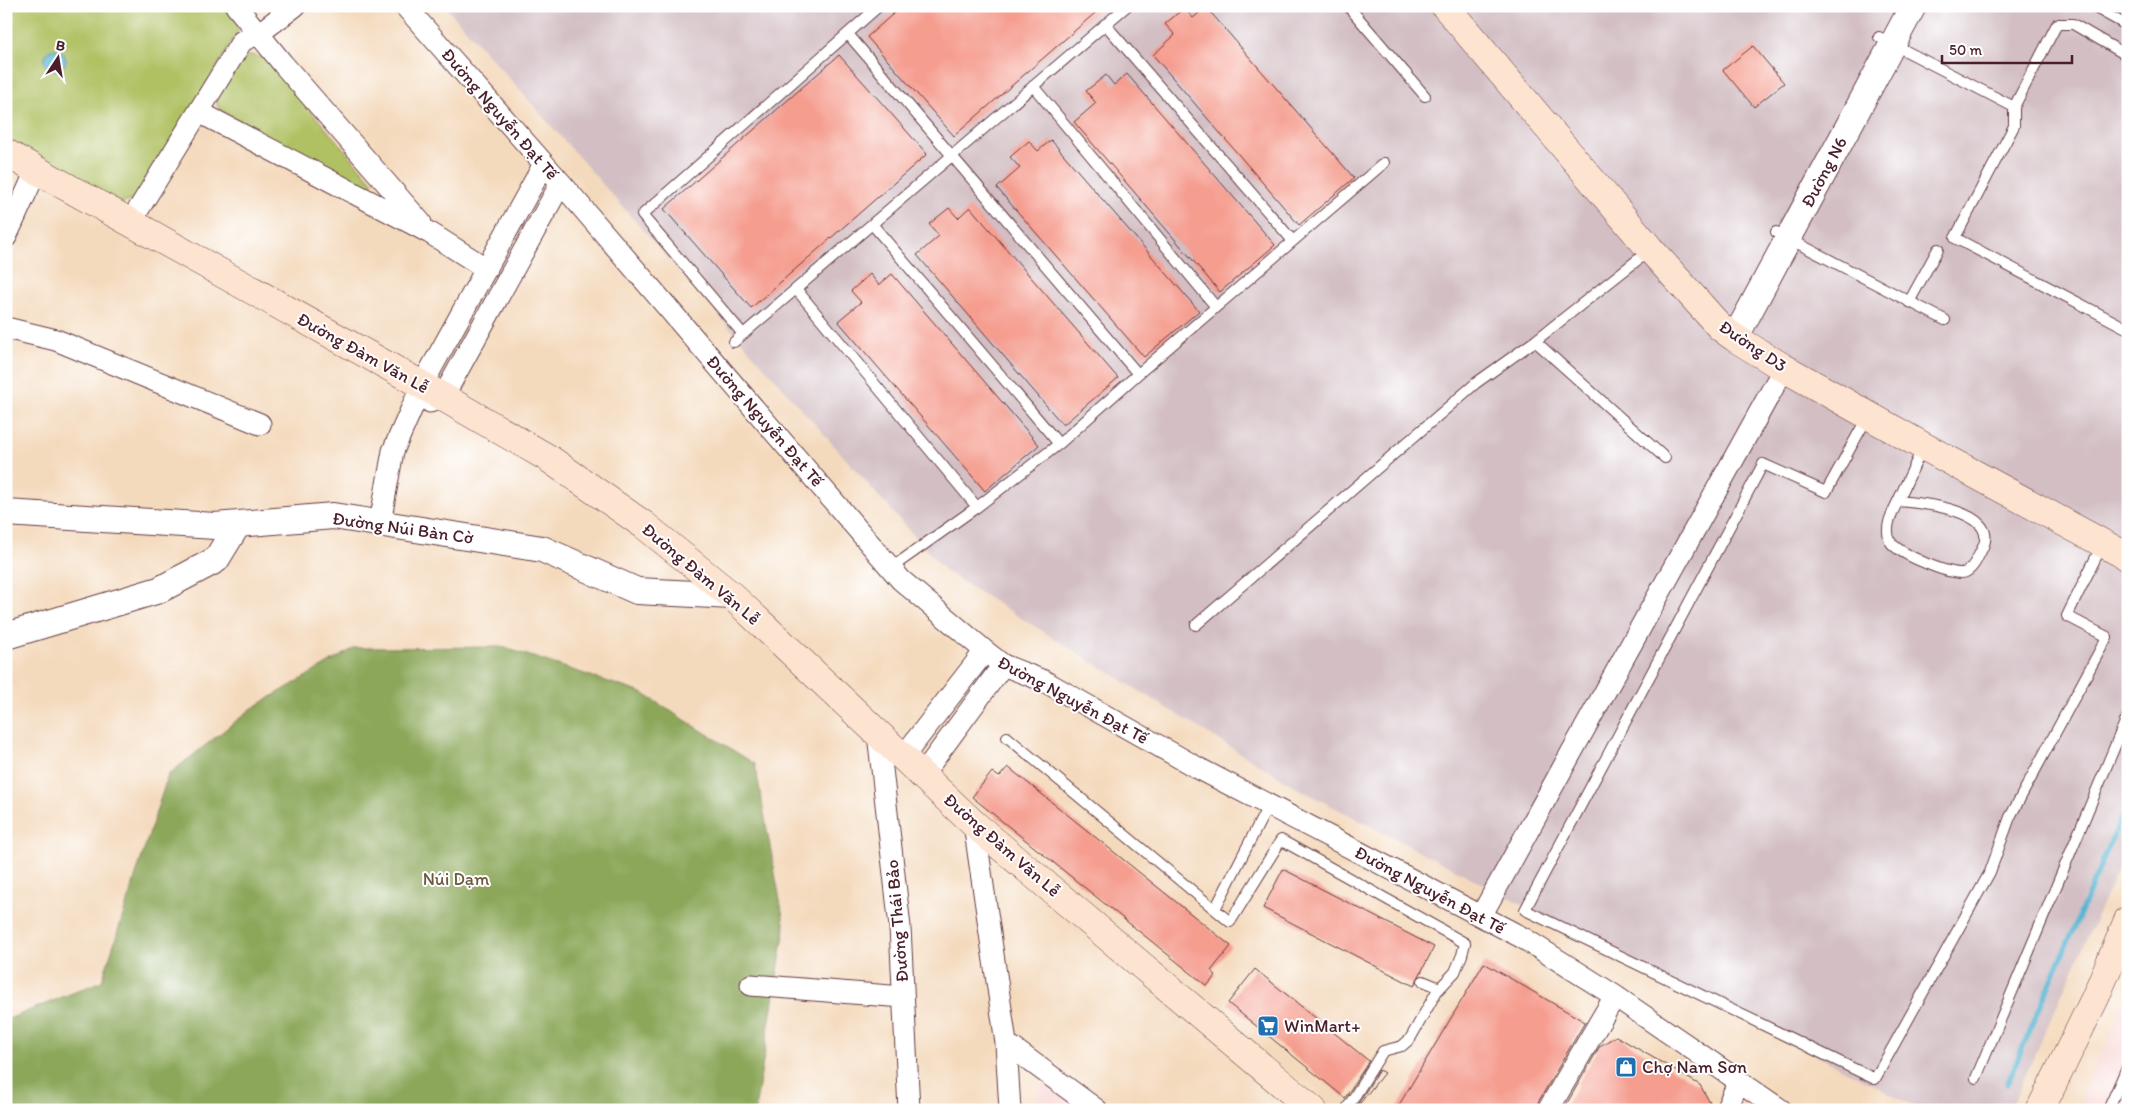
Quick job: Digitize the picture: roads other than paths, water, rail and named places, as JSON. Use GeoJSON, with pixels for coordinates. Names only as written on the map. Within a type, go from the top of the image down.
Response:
{"type":"FeatureCollection","features":[{"type":"Feature","properties":{"kind":"main road","name":"Đường D3"},"geometry":{"type":"LineString","coordinates":[[1445,6],[1650,249],[1727,332],[1784,368],[1923,446],[2128,557]]}},
{"type":"Feature","properties":{"kind":"main road","name":"Đường Đàm Văn Lễ"},"geometry":{"type":"LineString","coordinates":[[6,153],[130,223],[425,397],[548,458],[644,525],[732,596],[974,824],[1313,1110]]}},
{"type":"Feature","properties":{"kind":"main road"},"geometry":{"type":"LineString","coordinates":[[2040,1110],[2095,998],[2128,920]]}},
{"type":"Feature","properties":{"kind":"street"},"geometry":{"type":"LineString","coordinates":[[236,6],[430,233]]}},
{"type":"Feature","properties":{"kind":"street"},"geometry":{"type":"LineString","coordinates":[[130,223],[242,41],[258,34],[296,6]]}},
{"type":"Feature","properties":{"kind":"street","name":"Đường Nguyễn Đạt Tế"},"geometry":{"type":"LineString","coordinates":[[405,6],[544,164],[901,580],[985,651],[1003,665],[1044,681],[1268,806],[1522,938],[1615,996],[1781,1110]]}},
{"type":"Feature","properties":{"kind":"street","name":"Đường N6"},"geometry":{"type":"LineString","coordinates":[[1886,41],[1896,6]]}},
{"type":"Feature","properties":{"kind":"street","name":"Đường N6"},"geometry":{"type":"LineString","coordinates":[[1727,332],[1782,236],[1886,41],[1913,6]]}},
{"type":"Feature","properties":{"kind":"street"},"geometry":{"type":"LineString","coordinates":[[199,112],[430,233],[487,268]]}},
{"type":"Feature","properties":{"kind":"street"},"geometry":{"type":"LineString","coordinates":[[425,397],[487,268],[544,164]]}},
{"type":"Feature","properties":{"kind":"street"},"geometry":{"type":"LineString","coordinates":[[6,237],[37,169]]}},
{"type":"Feature","properties":{"kind":"street"},"geometry":{"type":"LineString","coordinates":[[380,523],[393,451],[560,183]]}},
{"type":"Feature","properties":{"kind":"street"},"geometry":{"type":"LineString","coordinates":[[6,328],[56,340],[260,424]]}},
{"type":"Feature","properties":{"kind":"street"},"geometry":{"type":"LineString","coordinates":[[1481,916],[1784,368]]}},
{"type":"Feature","properties":{"kind":"street","name":"Đường Núi Bàn Cờ"},"geometry":{"type":"LineString","coordinates":[[6,513],[215,526],[333,516],[542,549],[638,591],[732,596]]}},
{"type":"Feature","properties":{"kind":"street"},"geometry":{"type":"LineString","coordinates":[[6,636],[159,590],[216,560],[238,524]]}},
{"type":"Feature","properties":{"kind":"street"},"geometry":{"type":"LineString","coordinates":[[913,766],[985,651]]}},
{"type":"Feature","properties":{"kind":"street"},"geometry":{"type":"LineString","coordinates":[[913,766],[1003,665]]}},
{"type":"Feature","properties":{"kind":"street","name":"Đường Thái Bảo"},"geometry":{"type":"LineString","coordinates":[[878,734],[900,927],[909,1110]]}},
{"type":"Feature","properties":{"kind":"street"},"geometry":{"type":"LineString","coordinates":[[974,824],[1006,1043],[1010,1110]]}},
{"type":"Feature","properties":{"kind":"street"},"geometry":{"type":"LineString","coordinates":[[751,984],[903,998]]}},
{"type":"Feature","properties":{"kind":"street"},"geometry":{"type":"LineString","coordinates":[[1548,1110],[1615,996]]}},
{"type":"Feature","properties":{"kind":"street"},"geometry":{"type":"LineString","coordinates":[[1006,1043],[1097,1110]]}},
{"type":"Feature","properties":{"kind":"street"},"geometry":{"type":"LineString","coordinates":[[1726,1110],[1739,1081]]}},
{"type":"Feature","properties":{"kind":"lane"},"geometry":{"type":"LineString","coordinates":[[743,334],[642,215],[879,6]]}},
{"type":"Feature","properties":{"kind":"lane"},"geometry":{"type":"LineString","coordinates":[[734,342],[1127,6]]}},
{"type":"Feature","properties":{"kind":"lane"},"geometry":{"type":"LineString","coordinates":[[1348,6],[1425,96]]}},
{"type":"Feature","properties":{"kind":"lane"},"geometry":{"type":"LineString","coordinates":[[2092,6],[2128,26]]}},
{"type":"Feature","properties":{"kind":"lane"},"geometry":{"type":"LineString","coordinates":[[1105,24],[1293,241]]}},
{"type":"Feature","properties":{"kind":"lane"},"geometry":{"type":"LineString","coordinates":[[2128,56],[2072,24],[2057,24],[2014,107],[2014,126],[1955,238],[2128,330]]}},
{"type":"Feature","properties":{"kind":"lane"},"geometry":{"type":"LineString","coordinates":[[848,34],[1138,374]]}},
{"type":"Feature","properties":{"kind":"lane"},"geometry":{"type":"LineString","coordinates":[[1886,41],[2014,107]]}},
{"type":"Feature","properties":{"kind":"lane"},"geometry":{"type":"LineString","coordinates":[[1033,86],[1216,307]]}},
{"type":"Feature","properties":{"kind":"lane"},"geometry":{"type":"LineString","coordinates":[[891,568],[977,507],[1058,444],[1384,163]]}},
{"type":"Feature","properties":{"kind":"lane"},"geometry":{"type":"LineString","coordinates":[[872,224],[1058,444]]}},
{"type":"Feature","properties":{"kind":"lane"},"geometry":{"type":"LineString","coordinates":[[1782,236],[1945,320]]}},
{"type":"Feature","properties":{"kind":"lane"},"geometry":{"type":"LineString","coordinates":[[1196,625],[1476,383],[1535,341],[1650,249]]}},
{"type":"Feature","properties":{"kind":"lane"},"geometry":{"type":"LineString","coordinates":[[1910,302],[1938,250]]}},
{"type":"Feature","properties":{"kind":"lane"},"geometry":{"type":"LineString","coordinates":[[796,289],[977,507]]}},
{"type":"Feature","properties":{"kind":"lane"},"geometry":{"type":"LineString","coordinates":[[1535,341],[1665,458]]}},
{"type":"Feature","properties":{"kind":"lane"},"geometry":{"type":"LineString","coordinates":[[1868,415],[1826,492],[1762,464],[1525,910],[1874,1079],[1990,872],[2010,817],[2107,637],[2067,616],[2102,544]]}},
{"type":"Feature","properties":{"kind":"lane"},"geometry":{"type":"LineString","coordinates":[[1898,501],[1936,505],[1954,510],[1982,526],[1986,533],[1984,544],[1972,568],[1964,573],[1956,573],[1916,558],[1891,542],[1887,531],[1891,514],[1923,446]]}},
{"type":"Feature","properties":{"kind":"lane"},"geometry":{"type":"LineString","coordinates":[[1976,1078],[2128,716]]}},
{"type":"Feature","properties":{"kind":"lane"},"geometry":{"type":"LineString","coordinates":[[1007,737],[1230,922],[1281,840],[1465,943],[1454,972],[1440,988],[1410,1039],[1402,1046],[1383,1051],[1346,1110]]}},
{"type":"Feature","properties":{"kind":"lane"},"geometry":{"type":"LineString","coordinates":[[1215,909],[1268,806]]}},
{"type":"Feature","properties":{"kind":"lane"},"geometry":{"type":"LineString","coordinates":[[1423,981],[1440,988]]}},
{"type":"Feature","properties":{"kind":"lane"},"geometry":{"type":"LineString","coordinates":[[2108,1110],[2128,1065]]}},
{"type":"Feature","properties":{"kind":"water"},"geometry":{"type":"Polygon","coordinates":[[[55,49],[63,52],[66,60],[63,68],[55,71],[47,68],[44,60],[47,52],[55,49]]]}},
{"type":"Feature","properties":{"kind":"waterway"},"geometry":{"type":"LineString","coordinates":[[2007,1084],[2128,802]]}},
{"type":"Feature","properties":{"kind":"place","name":"WinMart+"},"geometry":{"type":"Point","coordinates":[1268,1026]}},
{"type":"Feature","properties":{"kind":"place","name":"Chợ Nam Sơn"},"geometry":{"type":"Point","coordinates":[1626,1067]}},
{"type":"Feature","properties":{"kind":"park label","name":"Núi Dạm"},"geometry":{"type":"Point","coordinates":[456,879]}}]}
